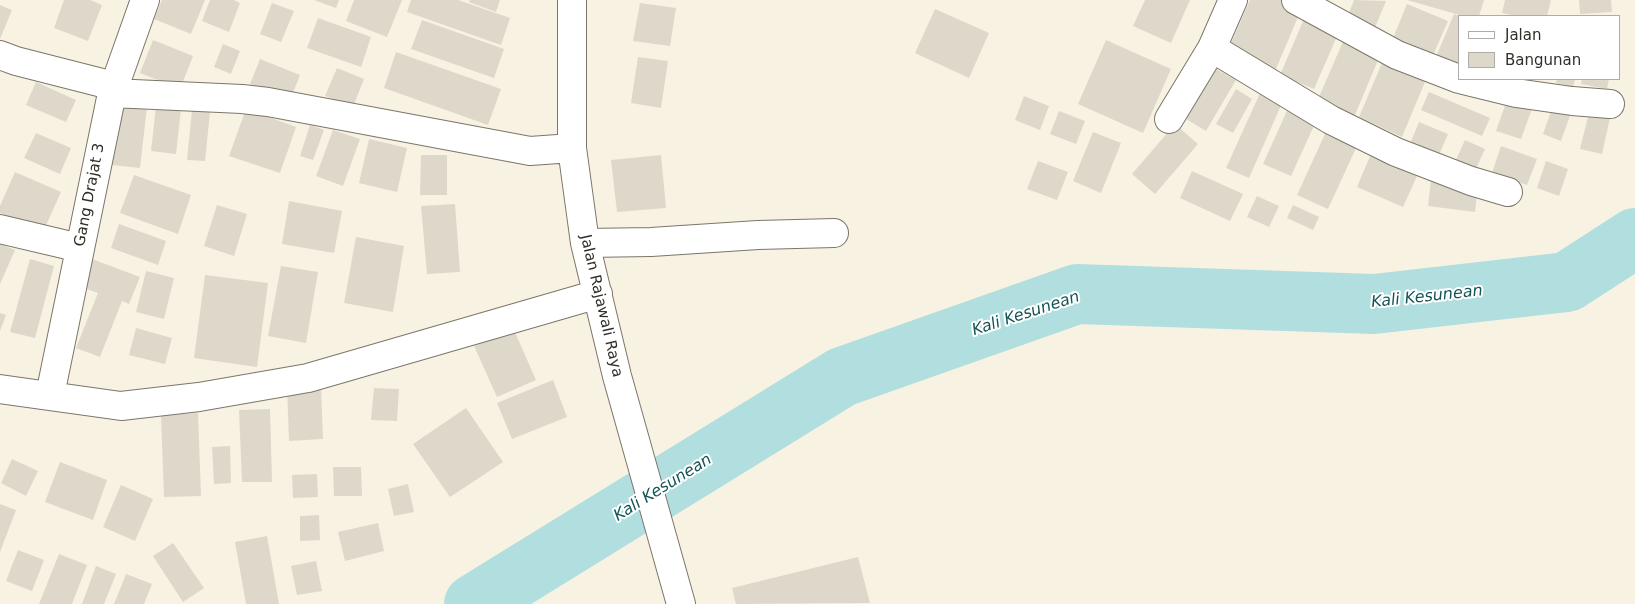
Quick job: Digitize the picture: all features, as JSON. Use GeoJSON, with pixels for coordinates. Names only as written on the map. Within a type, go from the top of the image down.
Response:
{"type":"FeatureCollection","features":[{"type":"Feature","properties":{"kind":"street","name":"Gang Drajat 3"},"geometry":{"type":"LineString","coordinates":[[50,395],[113,90],[145,0]]}},
{"type":"Feature","properties":{"kind":"street","name":"Jalan Rajawali Raya"},"geometry":{"type":"LineString","coordinates":[[572,0],[572,148],[585,243],[616,376],[681,604]]}},
{"type":"Feature","properties":{"kind":"street"},"geometry":{"type":"LineString","coordinates":[[1168,119],[1212,48],[1233,0]]}},
{"type":"Feature","properties":{"kind":"street"},"geometry":{"type":"LineString","coordinates":[[1296,0],[1397,55],[1458,79]]}},
{"type":"Feature","properties":{"kind":"street"},"geometry":{"type":"LineString","coordinates":[[1212,48],[1331,120],[1396,152],[1471,181],[1508,192]]}},
{"type":"Feature","properties":{"kind":"street"},"geometry":{"type":"LineString","coordinates":[[0,55],[113,90],[268,102],[530,151],[572,148]]}},
{"type":"Feature","properties":{"kind":"street"},"geometry":{"type":"LineString","coordinates":[[1463,80],[1516,93],[1610,104]]}},
{"type":"Feature","properties":{"kind":"street"},"geometry":{"type":"LineString","coordinates":[[0,229],[80,248]]}},
{"type":"Feature","properties":{"kind":"street"},"geometry":{"type":"LineString","coordinates":[[585,243],[651,242],[758,234],[834,233]]}},
{"type":"Feature","properties":{"kind":"street"},"geometry":{"type":"LineString","coordinates":[[0,389],[121,406],[272,386],[383,358],[598,294]]}},
{"type":"Feature","properties":{"kind":"building"},"geometry":{"type":"Polygon","coordinates":[[[64,0],[90,0],[102,5],[88,41],[54,28],[64,0]]]}},
{"type":"Feature","properties":{"kind":"building"},"geometry":{"type":"Polygon","coordinates":[[[162,0],[205,0],[191,34],[154,19],[162,0]]]}},
{"type":"Feature","properties":{"kind":"building"},"geometry":{"type":"Polygon","coordinates":[[[210,0],[234,0],[240,3],[229,32],[202,21],[210,0]]]}},
{"type":"Feature","properties":{"kind":"building"},"geometry":{"type":"Polygon","coordinates":[[[314,0],[339,0],[336,8],[314,0]]]}},
{"type":"Feature","properties":{"kind":"building"},"geometry":{"type":"Polygon","coordinates":[[[354,0],[402,0],[387,37],[346,21],[354,0]]]}},
{"type":"Feature","properties":{"kind":"building"},"geometry":{"type":"Polygon","coordinates":[[[411,0],[458,0],[510,18],[501,45],[407,12],[411,0]]]}},
{"type":"Feature","properties":{"kind":"building"},"geometry":{"type":"Polygon","coordinates":[[[470,0],[500,0],[496,12],[469,2],[470,0]]]}},
{"type":"Feature","properties":{"kind":"building"},"geometry":{"type":"Polygon","coordinates":[[[1145,0],[1190,0],[1171,43],[1133,26],[1145,0]]]}},
{"type":"Feature","properties":{"kind":"building"},"geometry":{"type":"Polygon","coordinates":[[[1250,0],[1291,0],[1303,5],[1273,76],[1226,55],[1250,0]]]}},
{"type":"Feature","properties":{"kind":"building"},"geometry":{"type":"Polygon","coordinates":[[[1354,0],[1386,1],[1374,30],[1347,18],[1354,0]]]}},
{"type":"Feature","properties":{"kind":"building"},"geometry":{"type":"Polygon","coordinates":[[[1407,0],[1484,0],[1479,15],[1460,15],[1407,0]]]}},
{"type":"Feature","properties":{"kind":"building"},"geometry":{"type":"Polygon","coordinates":[[[1505,0],[1551,0],[1547,15],[1511,15],[1502,13],[1505,0]]]}},
{"type":"Feature","properties":{"kind":"building"},"geometry":{"type":"Polygon","coordinates":[[[1579,0],[1611,0],[1612,12],[1580,14],[1579,0]]]}},
{"type":"Feature","properties":{"kind":"building"},"geometry":{"type":"Polygon","coordinates":[[[272,3],[294,11],[281,42],[260,34],[272,3]]]}},
{"type":"Feature","properties":{"kind":"building"},"geometry":{"type":"Polygon","coordinates":[[[640,3],[676,8],[670,46],[633,41],[640,3]]]}},
{"type":"Feature","properties":{"kind":"building"},"geometry":{"type":"Polygon","coordinates":[[[1407,4],[1448,21],[1431,60],[1391,43],[1407,4]]]}},
{"type":"Feature","properties":{"kind":"building"},"geometry":{"type":"Polygon","coordinates":[[[0,5],[12,10],[0,39],[0,5]]]}},
{"type":"Feature","properties":{"kind":"building"},"geometry":{"type":"Polygon","coordinates":[[[935,9],[989,33],[969,78],[915,53],[935,9]]]}},
{"type":"Feature","properties":{"kind":"building"},"geometry":{"type":"Polygon","coordinates":[[[1454,14],[1458,16],[1458,66],[1436,57],[1454,14]]]}},
{"type":"Feature","properties":{"kind":"building"},"geometry":{"type":"Polygon","coordinates":[[[318,18],[371,37],[361,67],[307,48],[318,18]]]}},
{"type":"Feature","properties":{"kind":"building"},"geometry":{"type":"Polygon","coordinates":[[[1304,19],[1338,34],[1314,89],[1280,75],[1304,19]]]}},
{"type":"Feature","properties":{"kind":"building"},"geometry":{"type":"Polygon","coordinates":[[[422,20],[504,49],[494,78],[411,49],[422,20]]]}},
{"type":"Feature","properties":{"kind":"building"},"geometry":{"type":"Polygon","coordinates":[[[1345,37],[1381,53],[1352,122],[1315,106],[1345,37]]]}},
{"type":"Feature","properties":{"kind":"building"},"geometry":{"type":"Polygon","coordinates":[[[153,40],[193,56],[180,89],[140,73],[153,40]]]}},
{"type":"Feature","properties":{"kind":"building"},"geometry":{"type":"Polygon","coordinates":[[[1106,40],[1171,69],[1143,133],[1078,104],[1106,40]]]}},
{"type":"Feature","properties":{"kind":"building"},"geometry":{"type":"Polygon","coordinates":[[[223,44],[240,51],[231,74],[214,67],[223,44]]]}},
{"type":"Feature","properties":{"kind":"building"},"geometry":{"type":"Polygon","coordinates":[[[396,52],[501,89],[488,125],[384,88],[396,52]]]}},
{"type":"Feature","properties":{"kind":"building"},"geometry":{"type":"Polygon","coordinates":[[[638,57],[668,61],[661,108],[631,103],[638,57]]]}},
{"type":"Feature","properties":{"kind":"building"},"geometry":{"type":"Polygon","coordinates":[[[1384,58],[1427,77],[1402,137],[1359,117],[1384,58]]]}},
{"type":"Feature","properties":{"kind":"building"},"geometry":{"type":"Polygon","coordinates":[[[260,59],[300,75],[290,100],[250,84],[260,59]]]}},
{"type":"Feature","properties":{"kind":"building"},"geometry":{"type":"Polygon","coordinates":[[[337,68],[364,79],[353,107],[325,96],[337,68]]]}},
{"type":"Feature","properties":{"kind":"building"},"geometry":{"type":"Polygon","coordinates":[[[1216,69],[1236,80],[1206,131],[1186,119],[1216,69]]]}},
{"type":"Feature","properties":{"kind":"building"},"geometry":{"type":"Polygon","coordinates":[[[1557,80],[1575,80],[1573,87],[1556,83],[1557,80]]]}},
{"type":"Feature","properties":{"kind":"building"},"geometry":{"type":"Polygon","coordinates":[[[1582,80],[1609,80],[1607,89],[1581,84],[1582,80]]]}},
{"type":"Feature","properties":{"kind":"building"},"geometry":{"type":"Polygon","coordinates":[[[36,82],[76,100],[66,122],[26,105],[36,82]]]}},
{"type":"Feature","properties":{"kind":"building"},"geometry":{"type":"Polygon","coordinates":[[[1236,89],[1252,99],[1233,133],[1216,124],[1236,89]]]}},
{"type":"Feature","properties":{"kind":"building"},"geometry":{"type":"Polygon","coordinates":[[[1261,91],[1283,101],[1249,178],[1226,168],[1261,91]]]}},
{"type":"Feature","properties":{"kind":"building"},"geometry":{"type":"Polygon","coordinates":[[[1429,92],[1490,118],[1482,136],[1421,110],[1429,92]]]}},
{"type":"Feature","properties":{"kind":"building"},"geometry":{"type":"Polygon","coordinates":[[[1024,96],[1049,106],[1040,130],[1015,120],[1024,96]]]}},
{"type":"Feature","properties":{"kind":"building"},"geometry":{"type":"Polygon","coordinates":[[[1508,97],[1533,106],[1521,139],[1496,131],[1508,97]]]}},
{"type":"Feature","properties":{"kind":"building"},"geometry":{"type":"Polygon","coordinates":[[[1554,103],[1572,110],[1561,141],[1543,134],[1554,103]]]}},
{"type":"Feature","properties":{"kind":"building"},"geometry":{"type":"Polygon","coordinates":[[[120,104],[147,107],[140,168],[112,165],[120,104]]]}},
{"type":"Feature","properties":{"kind":"building"},"geometry":{"type":"Polygon","coordinates":[[[1290,104],[1318,117],[1291,176],[1263,164],[1290,104]]]}},
{"type":"Feature","properties":{"kind":"building"},"geometry":{"type":"Polygon","coordinates":[[[156,106],[181,109],[176,154],[151,151],[156,106]]]}},
{"type":"Feature","properties":{"kind":"building"},"geometry":{"type":"Polygon","coordinates":[[[246,109],[296,127],[280,173],[229,156],[246,109]]]}},
{"type":"Feature","properties":{"kind":"building"},"geometry":{"type":"Polygon","coordinates":[[[192,110],[210,112],[205,161],[187,160],[192,110]]]}},
{"type":"Feature","properties":{"kind":"building"},"geometry":{"type":"Polygon","coordinates":[[[1059,111],[1085,121],[1076,144],[1050,134],[1059,111]]]}},
{"type":"Feature","properties":{"kind":"building"},"geometry":{"type":"Polygon","coordinates":[[[1589,113],[1610,118],[1602,154],[1580,149],[1589,113]]]}},
{"type":"Feature","properties":{"kind":"building"},"geometry":{"type":"Polygon","coordinates":[[[1419,122],[1448,134],[1438,157],[1410,144],[1419,122]]]}},
{"type":"Feature","properties":{"kind":"building"},"geometry":{"type":"Polygon","coordinates":[[[1175,124],[1198,144],[1155,194],[1132,174],[1175,124]]]}},
{"type":"Feature","properties":{"kind":"building"},"geometry":{"type":"Polygon","coordinates":[[[310,125],[324,130],[313,160],[300,156],[310,125]]]}},
{"type":"Feature","properties":{"kind":"building"},"geometry":{"type":"Polygon","coordinates":[[[333,130],[360,139],[343,186],[316,176],[333,130]]]}},
{"type":"Feature","properties":{"kind":"building"},"geometry":{"type":"Polygon","coordinates":[[[1093,132],[1121,143],[1101,193],[1073,181],[1093,132]]]}},
{"type":"Feature","properties":{"kind":"building"},"geometry":{"type":"Polygon","coordinates":[[[36,133],[71,148],[60,174],[24,158],[36,133]]]}},
{"type":"Feature","properties":{"kind":"building"},"geometry":{"type":"Polygon","coordinates":[[[1325,134],[1356,148],[1328,209],[1297,195],[1325,134]]]}},
{"type":"Feature","properties":{"kind":"building"},"geometry":{"type":"Polygon","coordinates":[[[369,139],[407,148],[397,192],[359,183],[369,139]]]}},
{"type":"Feature","properties":{"kind":"building"},"geometry":{"type":"Polygon","coordinates":[[[1465,140],[1485,149],[1475,171],[1455,162],[1465,140]]]}},
{"type":"Feature","properties":{"kind":"building"},"geometry":{"type":"Polygon","coordinates":[[[1501,146],[1537,159],[1527,185],[1492,173],[1501,146]]]}},
{"type":"Feature","properties":{"kind":"building"},"geometry":{"type":"Polygon","coordinates":[[[421,155],[447,155],[447,195],[420,195],[421,155]]]}},
{"type":"Feature","properties":{"kind":"building"},"geometry":{"type":"Polygon","coordinates":[[[661,155],[666,208],[617,212],[611,160],[661,155]]]}},
{"type":"Feature","properties":{"kind":"building"},"geometry":{"type":"Polygon","coordinates":[[[1370,156],[1417,176],[1403,207],[1357,187],[1370,156]]]}},
{"type":"Feature","properties":{"kind":"building"},"geometry":{"type":"Polygon","coordinates":[[[1038,161],[1068,172],[1057,200],[1027,189],[1038,161]]]}},
{"type":"Feature","properties":{"kind":"building"},"geometry":{"type":"Polygon","coordinates":[[[1546,161],[1568,169],[1559,196],[1537,188],[1546,161]]]}},
{"type":"Feature","properties":{"kind":"building"},"geometry":{"type":"Polygon","coordinates":[[[1192,171],[1243,194],[1230,221],[1180,198],[1192,171]]]}},
{"type":"Feature","properties":{"kind":"building"},"geometry":{"type":"Polygon","coordinates":[[[15,172],[61,192],[43,232],[0,213],[0,206],[15,172]]]}},
{"type":"Feature","properties":{"kind":"building"},"geometry":{"type":"Polygon","coordinates":[[[134,175],[191,195],[178,234],[120,213],[134,175]]]}},
{"type":"Feature","properties":{"kind":"building"},"geometry":{"type":"Polygon","coordinates":[[[1431,180],[1478,186],[1475,212],[1428,206],[1431,180]]]}},
{"type":"Feature","properties":{"kind":"building"},"geometry":{"type":"Polygon","coordinates":[[[1257,196],[1279,206],[1269,227],[1247,217],[1257,196]]]}},
{"type":"Feature","properties":{"kind":"building"},"geometry":{"type":"Polygon","coordinates":[[[289,201],[342,211],[334,253],[282,244],[289,201]]]}},
{"type":"Feature","properties":{"kind":"building"},"geometry":{"type":"Polygon","coordinates":[[[455,204],[460,272],[427,274],[421,206],[455,204]]]}},
{"type":"Feature","properties":{"kind":"building"},"geometry":{"type":"Polygon","coordinates":[[[217,205],[247,214],[234,256],[204,246],[217,205]]]}},
{"type":"Feature","properties":{"kind":"building"},"geometry":{"type":"Polygon","coordinates":[[[1293,205],[1319,217],[1313,230],[1287,218],[1293,205]]]}},
{"type":"Feature","properties":{"kind":"building"},"geometry":{"type":"Polygon","coordinates":[[[119,224],[166,241],[158,265],[111,248],[119,224]]]}},
{"type":"Feature","properties":{"kind":"building"},"geometry":{"type":"Polygon","coordinates":[[[356,237],[404,246],[393,312],[344,303],[356,237]]]}},
{"type":"Feature","properties":{"kind":"building"},"geometry":{"type":"Polygon","coordinates":[[[0,244],[15,250],[0,284],[0,244]]]}},
{"type":"Feature","properties":{"kind":"building"},"geometry":{"type":"Polygon","coordinates":[[[30,259],[54,266],[35,338],[10,332],[30,259]]]}},
{"type":"Feature","properties":{"kind":"building"},"geometry":{"type":"Polygon","coordinates":[[[92,259],[140,277],[129,304],[122,301],[100,357],[76,348],[98,293],[81,287],[92,259]]]}},
{"type":"Feature","properties":{"kind":"building"},"geometry":{"type":"Polygon","coordinates":[[[281,266],[318,272],[306,343],[268,336],[281,266]]]}},
{"type":"Feature","properties":{"kind":"building"},"geometry":{"type":"Polygon","coordinates":[[[146,271],[174,278],[164,319],[136,312],[146,271]]]}},
{"type":"Feature","properties":{"kind":"building"},"geometry":{"type":"Polygon","coordinates":[[[205,275],[268,283],[257,367],[194,358],[205,275]]]}},
{"type":"Feature","properties":{"kind":"building"},"geometry":{"type":"Polygon","coordinates":[[[0,313],[6,315],[0,331],[0,313]]]}},
{"type":"Feature","properties":{"kind":"building"},"geometry":{"type":"Polygon","coordinates":[[[136,328],[172,338],[165,364],[129,355],[136,328]]]}},
{"type":"Feature","properties":{"kind":"building"},"geometry":{"type":"Polygon","coordinates":[[[514,330],[536,380],[497,397],[474,346],[514,330]]]}},
{"type":"Feature","properties":{"kind":"building"},"geometry":{"type":"Polygon","coordinates":[[[553,380],[567,417],[512,439],[497,403],[553,380]]]}},
{"type":"Feature","properties":{"kind":"building"},"geometry":{"type":"Polygon","coordinates":[[[321,386],[323,439],[289,441],[287,387],[321,386]]]}},
{"type":"Feature","properties":{"kind":"building"},"geometry":{"type":"Polygon","coordinates":[[[374,388],[399,389],[397,421],[371,420],[374,388]]]}},
{"type":"Feature","properties":{"kind":"building"},"geometry":{"type":"Polygon","coordinates":[[[466,408],[503,462],[450,497],[413,444],[466,408]]]}},
{"type":"Feature","properties":{"kind":"building"},"geometry":{"type":"Polygon","coordinates":[[[270,409],[272,482],[242,482],[239,410],[270,409]]]}},
{"type":"Feature","properties":{"kind":"building"},"geometry":{"type":"Polygon","coordinates":[[[198,413],[201,496],[164,497],[161,415],[198,413]]]}},
{"type":"Feature","properties":{"kind":"building"},"geometry":{"type":"Polygon","coordinates":[[[230,446],[231,483],[214,484],[212,447],[230,446]]]}},
{"type":"Feature","properties":{"kind":"building"},"geometry":{"type":"Polygon","coordinates":[[[12,459],[38,471],[26,496],[1,483],[12,459]]]}},
{"type":"Feature","properties":{"kind":"building"},"geometry":{"type":"Polygon","coordinates":[[[60,462],[107,480],[93,520],[45,502],[60,462]]]}},
{"type":"Feature","properties":{"kind":"building"},"geometry":{"type":"Polygon","coordinates":[[[333,467],[361,467],[362,496],[334,496],[333,467]]]}},
{"type":"Feature","properties":{"kind":"building"},"geometry":{"type":"Polygon","coordinates":[[[317,474],[318,497],[293,498],[292,475],[317,474]]]}},
{"type":"Feature","properties":{"kind":"building"},"geometry":{"type":"Polygon","coordinates":[[[408,484],[414,512],[394,516],[388,489],[408,484]]]}},
{"type":"Feature","properties":{"kind":"building"},"geometry":{"type":"Polygon","coordinates":[[[121,485],[153,499],[135,541],[103,527],[121,485]]]}},
{"type":"Feature","properties":{"kind":"building"},"geometry":{"type":"Polygon","coordinates":[[[0,504],[16,510],[0,552],[0,504]]]}},
{"type":"Feature","properties":{"kind":"building"},"geometry":{"type":"Polygon","coordinates":[[[319,515],[320,540],[300,541],[300,516],[319,515]]]}},
{"type":"Feature","properties":{"kind":"building"},"geometry":{"type":"Polygon","coordinates":[[[378,523],[384,551],[345,561],[338,532],[378,523]]]}},
{"type":"Feature","properties":{"kind":"building"},"geometry":{"type":"Polygon","coordinates":[[[267,536],[279,604],[246,604],[235,542],[267,536]]]}},
{"type":"Feature","properties":{"kind":"building"},"geometry":{"type":"Polygon","coordinates":[[[173,543],[204,588],[183,602],[153,556],[173,543]]]}},
{"type":"Feature","properties":{"kind":"building"},"geometry":{"type":"Polygon","coordinates":[[[18,550],[44,560],[32,591],[6,581],[18,550]]]}},
{"type":"Feature","properties":{"kind":"building"},"geometry":{"type":"Polygon","coordinates":[[[59,554],[87,565],[72,604],[39,604],[59,554]]]}},
{"type":"Feature","properties":{"kind":"building"},"geometry":{"type":"Polygon","coordinates":[[[858,557],[870,603],[736,604],[732,588],[858,557]]]}},
{"type":"Feature","properties":{"kind":"building"},"geometry":{"type":"Polygon","coordinates":[[[316,561],[322,591],[297,595],[291,566],[316,561]]]}},
{"type":"Feature","properties":{"kind":"building"},"geometry":{"type":"Polygon","coordinates":[[[96,566],[116,574],[104,604],[82,604],[96,566]]]}},
{"type":"Feature","properties":{"kind":"building"},"geometry":{"type":"Polygon","coordinates":[[[126,574],[152,584],[144,604],[114,604],[126,574]]]}},
{"type":"Feature","properties":{"kind":"waterway","name":"Kali Kesunean"},"geometry":{"type":"LineString","coordinates":[[474,604],[842,377],[1077,294],[1374,304],[1567,282],[1635,238]]}}]}
